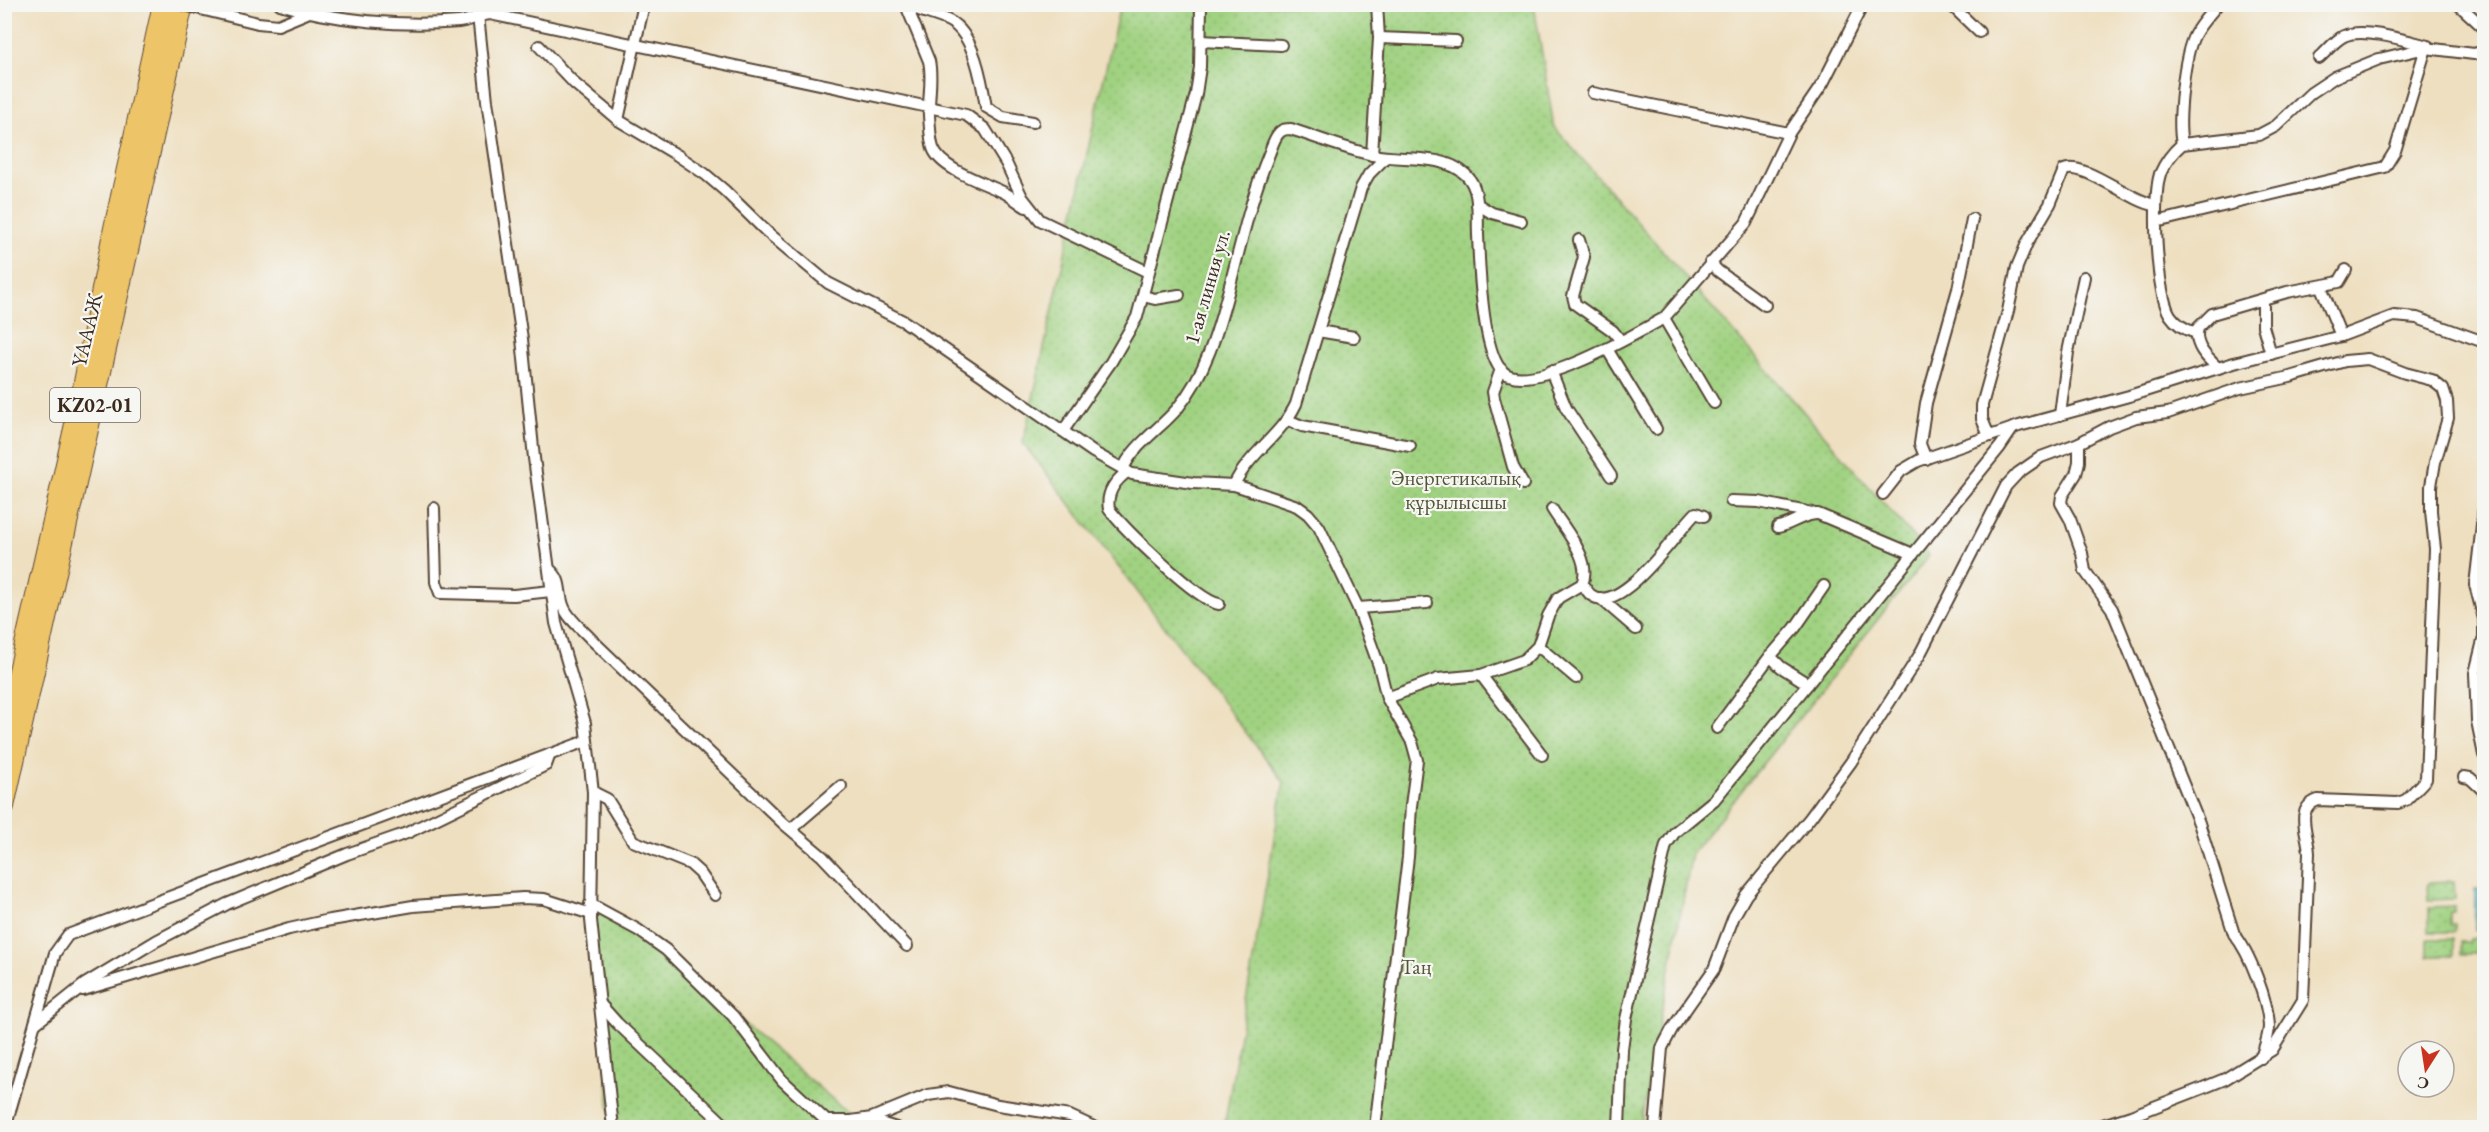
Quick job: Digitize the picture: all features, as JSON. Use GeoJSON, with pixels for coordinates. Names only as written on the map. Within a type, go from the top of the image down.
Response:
{"type":"FeatureCollection","features":[{"type":"Feature","properties":{"kind":"highway","name":"ҮАААЖ"},"geometry":{"type":"LineString","coordinates":[[4,736],[81,398],[113,233],[163,4]]}},
{"type":"Feature","properties":{"kind":"highway","name":"ҮАААЖ"},"geometry":{"type":"LineString","coordinates":[[4,806],[182,4]]}},
{"type":"Feature","properties":{"kind":"street"},"geometry":{"type":"LineString","coordinates":[[182,4],[258,23],[278,25],[307,13]]}},
{"type":"Feature","properties":{"kind":"street"},"geometry":{"type":"LineString","coordinates":[[280,4],[307,13],[385,22],[462,22],[478,15],[490,14],[966,115],[980,124],[1006,163],[1031,210]]}},
{"type":"Feature","properties":{"kind":"street"},"geometry":{"type":"LineString","coordinates":[[473,4],[478,15],[487,100],[521,329],[551,591],[556,623],[579,700],[593,792],[590,909],[613,1128]]}},
{"type":"Feature","properties":{"kind":"street"},"geometry":{"type":"LineString","coordinates":[[618,120],[644,4]]}},
{"type":"Feature","properties":{"kind":"street"},"geometry":{"type":"LineString","coordinates":[[1063,430],[1125,339],[1137,317],[1196,94],[1201,41],[1201,4]]}},
{"type":"Feature","properties":{"kind":"street"},"geometry":{"type":"LineString","coordinates":[[1377,4],[1379,38],[1372,155],[1427,160],[1452,165],[1470,178],[1477,204],[1486,322],[1492,354],[1501,369],[1516,378],[1526,378],[1551,371],[1607,349],[1664,318],[1746,223],[1789,133],[1803,116],[1838,57],[1863,4]]}},
{"type":"Feature","properties":{"kind":"street"},"geometry":{"type":"LineString","coordinates":[[1950,4],[1979,32]]}},
{"type":"Feature","properties":{"kind":"street"},"geometry":{"type":"LineString","coordinates":[[2182,144],[2179,132],[2182,98],[2194,36],[2218,4]]}},
{"type":"Feature","properties":{"kind":"street"},"geometry":{"type":"LineString","coordinates":[[2458,4],[2484,28]]}},
{"type":"Feature","properties":{"kind":"street"},"geometry":{"type":"LineString","coordinates":[[906,5],[929,60],[928,107],[933,148],[938,158],[954,170],[1006,193],[1031,210],[1047,225],[1148,272]]}},
{"type":"Feature","properties":{"kind":"street"},"geometry":{"type":"LineString","coordinates":[[906,5],[951,21],[960,28],[976,62],[986,108],[1003,117],[1033,122]]}},
{"type":"Feature","properties":{"kind":"street"},"geometry":{"type":"LineString","coordinates":[[2319,58],[2341,37],[2348,34],[2382,36],[2431,48],[2474,54],[2484,51]]}},
{"type":"Feature","properties":{"kind":"street"},"geometry":{"type":"LineString","coordinates":[[1379,38],[1456,41]]}},
{"type":"Feature","properties":{"kind":"street"},"geometry":{"type":"LineString","coordinates":[[1201,41],[1281,45]]}},
{"type":"Feature","properties":{"kind":"street"},"geometry":{"type":"LineString","coordinates":[[539,46],[575,84],[618,120],[677,155],[711,179],[767,232],[828,283],[906,322],[1063,430],[1069,437],[1125,471],[1193,483],[1234,485],[1297,506],[1308,514],[1319,527],[1358,608],[1379,666],[1387,698],[1412,742],[1417,760],[1408,857],[1375,1128]]}},
{"type":"Feature","properties":{"kind":"street"},"geometry":{"type":"LineString","coordinates":[[2196,333],[2177,323],[2170,315],[2166,306],[2158,257],[2155,205],[2160,174],[2168,159],[2182,144],[2259,135],[2276,126],[2311,93],[2348,70],[2379,59],[2431,48]]}},
{"type":"Feature","properties":{"kind":"street"},"geometry":{"type":"LineString","coordinates":[[2156,222],[2385,167],[2395,151],[2431,48]]}},
{"type":"Feature","properties":{"kind":"street"},"geometry":{"type":"LineString","coordinates":[[1593,93],[1789,133]]}},
{"type":"Feature","properties":{"kind":"street","name":"1-ая линия ул."},"geometry":{"type":"LineString","coordinates":[[1219,604],[1205,599],[1189,586],[1109,509],[1108,499],[1113,487],[1125,471],[1131,455],[1177,409],[1206,360],[1219,329],[1257,183],[1279,133],[1284,129],[1291,129],[1372,155]]}},
{"type":"Feature","properties":{"kind":"street"},"geometry":{"type":"LineString","coordinates":[[1234,485],[1246,465],[1288,420],[1304,382],[1361,188],[1369,174],[1386,158]]}},
{"type":"Feature","properties":{"kind":"street"},"geometry":{"type":"LineString","coordinates":[[1989,436],[1982,419],[1982,405],[2008,310],[2017,267],[2027,243],[2050,204],[2064,170],[2071,167],[2082,170],[2135,199],[2155,205]]}},
{"type":"Feature","properties":{"kind":"street"},"geometry":{"type":"LineString","coordinates":[[1477,204],[1492,213],[1521,221]]}},
{"type":"Feature","properties":{"kind":"street"},"geometry":{"type":"LineString","coordinates":[[1926,459],[1920,444],[1926,403],[1958,289],[1972,219]]}},
{"type":"Feature","properties":{"kind":"street"},"geometry":{"type":"LineString","coordinates":[[1579,240],[1584,257],[1573,296],[1575,304],[1613,331],[1621,341]]}},
{"type":"Feature","properties":{"kind":"street"},"geometry":{"type":"LineString","coordinates":[[1710,263],[1765,305]]}},
{"type":"Feature","properties":{"kind":"street"},"geometry":{"type":"LineString","coordinates":[[2218,368],[2202,352],[2196,333],[2201,323],[2212,314],[2288,292],[2339,282],[2346,270]]}},
{"type":"Feature","properties":{"kind":"street"},"geometry":{"type":"LineString","coordinates":[[2060,415],[2069,344],[2084,277]]}},
{"type":"Feature","properties":{"kind":"street"},"geometry":{"type":"LineString","coordinates":[[2321,287],[2341,336]]}},
{"type":"Feature","properties":{"kind":"street"},"geometry":{"type":"LineString","coordinates":[[1143,296],[1155,298],[1179,294]]}},
{"type":"Feature","properties":{"kind":"street"},"geometry":{"type":"LineString","coordinates":[[2263,300],[2263,326],[2271,354]]}},
{"type":"Feature","properties":{"kind":"street"},"geometry":{"type":"LineString","coordinates":[[1883,494],[1901,471],[1926,459],[1989,436],[2218,368],[2341,336],[2394,316],[2417,318],[2484,342]]}},
{"type":"Feature","properties":{"kind":"street"},"geometry":{"type":"LineString","coordinates":[[1664,318],[1714,403]]}},
{"type":"Feature","properties":{"kind":"street"},"geometry":{"type":"LineString","coordinates":[[1318,331],[1354,337]]}},
{"type":"Feature","properties":{"kind":"street"},"geometry":{"type":"LineString","coordinates":[[1607,349],[1656,429]]}},
{"type":"Feature","properties":{"kind":"street"},"geometry":{"type":"LineString","coordinates":[[1655,1128],[1662,1048],[1672,1029],[1714,969],[1734,916],[1746,895],[1810,818],[1882,716],[1919,656],[2006,486],[2018,473],[2041,457],[2079,443],[2109,427],[2136,417],[2168,413],[2240,387],[2290,377],[2345,361],[2368,359],[2432,380],[2443,388],[2447,401],[2448,418],[2431,486],[2435,560],[2426,779],[2406,800],[2398,803],[2318,800],[2309,803],[2304,809],[2303,820],[2308,838],[2308,853],[2303,1000],[2272,1050],[2203,1088],[2093,1128]]}},
{"type":"Feature","properties":{"kind":"street"},"geometry":{"type":"LineString","coordinates":[[1501,369],[1493,392],[1494,398],[1513,467],[1523,484]]}},
{"type":"Feature","properties":{"kind":"street"},"geometry":{"type":"LineString","coordinates":[[1551,371],[1566,408],[1611,476]]}},
{"type":"Feature","properties":{"kind":"street"},"geometry":{"type":"LineString","coordinates":[[1288,420],[1302,426],[1410,446]]}},
{"type":"Feature","properties":{"kind":"street"},"geometry":{"type":"LineString","coordinates":[[1619,1128],[1624,1029],[1666,845],[1676,832],[1714,800],[2013,429]]}},
{"type":"Feature","properties":{"kind":"street"},"geometry":{"type":"LineString","coordinates":[[2079,443],[2079,462],[2076,474],[2062,496],[2061,503],[2070,519],[2082,553],[2085,571],[2112,609],[2199,823],[2234,934],[2243,944],[2268,1010],[2269,1029],[2261,1058]]}},
{"type":"Feature","properties":{"kind":"street"},"geometry":{"type":"LineString","coordinates":[[1731,501],[1759,502],[1812,513],[1836,520],[1913,554]]}},
{"type":"Feature","properties":{"kind":"street"},"geometry":{"type":"LineString","coordinates":[[2484,507],[2475,585],[2484,619],[2484,637],[2475,673],[2477,721],[2484,755]]}},
{"type":"Feature","properties":{"kind":"street"},"geometry":{"type":"LineString","coordinates":[[434,508],[436,582],[440,593],[514,595],[551,591]]}},
{"type":"Feature","properties":{"kind":"street"},"geometry":{"type":"LineString","coordinates":[[1552,509],[1585,567],[1582,585]]}},
{"type":"Feature","properties":{"kind":"street"},"geometry":{"type":"LineString","coordinates":[[1582,585],[1592,596],[1614,597],[1625,590],[1654,561],[1696,513],[1704,516]]}},
{"type":"Feature","properties":{"kind":"street"},"geometry":{"type":"LineString","coordinates":[[1778,527],[1812,513]]}},
{"type":"Feature","properties":{"kind":"street"},"geometry":{"type":"LineString","coordinates":[[549,569],[559,580],[562,603],[572,618],[791,829],[822,856],[907,946]]}},
{"type":"Feature","properties":{"kind":"street"},"geometry":{"type":"LineString","coordinates":[[1387,698],[1438,679],[1481,675],[1524,660],[1538,646],[1548,616],[1558,598],[1582,585]]}},
{"type":"Feature","properties":{"kind":"street"},"geometry":{"type":"LineString","coordinates":[[1717,729],[1770,656],[1795,628],[1824,586]]}},
{"type":"Feature","properties":{"kind":"street"},"geometry":{"type":"LineString","coordinates":[[1600,598],[1636,629]]}},
{"type":"Feature","properties":{"kind":"street"},"geometry":{"type":"LineString","coordinates":[[1358,608],[1427,603]]}},
{"type":"Feature","properties":{"kind":"street"},"geometry":{"type":"LineString","coordinates":[[1538,646],[1576,678]]}},
{"type":"Feature","properties":{"kind":"street"},"geometry":{"type":"LineString","coordinates":[[1770,656],[1781,667],[1808,684]]}},
{"type":"Feature","properties":{"kind":"street"},"geometry":{"type":"LineString","coordinates":[[1481,675],[1542,755]]}},
{"type":"Feature","properties":{"kind":"street"},"geometry":{"type":"LineString","coordinates":[[5,1128],[58,946],[68,935],[76,930],[174,897],[586,741]]}},
{"type":"Feature","properties":{"kind":"street"},"geometry":{"type":"LineString","coordinates":[[35,1024],[75,991],[148,946],[227,904],[346,854],[407,832],[546,765],[550,754]]}},
{"type":"Feature","properties":{"kind":"street"},"geometry":{"type":"LineString","coordinates":[[2464,777],[2470,778],[2484,791]]}},
{"type":"Feature","properties":{"kind":"street"},"geometry":{"type":"LineString","coordinates":[[791,829],[841,786]]}},
{"type":"Feature","properties":{"kind":"street"},"geometry":{"type":"LineString","coordinates":[[593,792],[607,799],[633,841],[690,864],[715,895]]}},
{"type":"Feature","properties":{"kind":"street"},"geometry":{"type":"LineString","coordinates":[[75,991],[289,929],[413,906],[523,898],[544,899],[590,909],[638,930],[666,950],[720,1002],[782,1080],[830,1124],[866,1119],[928,1095],[949,1092],[998,1105],[1070,1116],[1096,1128]]}},
{"type":"Feature","properties":{"kind":"street"},"geometry":{"type":"LineString","coordinates":[[600,1005],[728,1128]]}},
{"type":"Feature","properties":{"kind":"street"},"geometry":{"type":"LineString","coordinates":[[866,1119],[896,1128]]}},
{"type":"Feature","properties":{"kind":"green space","name":"Энергетикалық құрылысшы"},"geometry":{"type":"Polygon","coordinates":[[[1120,5],[1534,5],[1554,127],[1929,555],[1692,853],[1640,1127],[1224,1127],[1284,782],[1023,443],[1120,5]]]}},
{"type":"Feature","properties":{"kind":"green space"},"geometry":{"type":"Polygon","coordinates":[[[2454,881],[2455,899],[2428,900],[2427,884],[2454,881]]]}},
{"type":"Feature","properties":{"kind":"green space"},"geometry":{"type":"Polygon","coordinates":[[[590,892],[865,1127],[626,1127],[610,1112],[590,892]]]}},
{"type":"Feature","properties":{"kind":"green space"},"geometry":{"type":"Polygon","coordinates":[[[2454,906],[2454,912],[2450,912],[2450,924],[2455,924],[2455,932],[2429,932],[2429,907],[2454,906]]]}},
{"type":"Feature","properties":{"kind":"green space"},"geometry":{"type":"Polygon","coordinates":[[[2477,938],[2484,941],[2484,954],[2461,954],[2461,942],[2470,942],[2470,939],[2477,938]]]}},
{"type":"Feature","properties":{"kind":"green space"},"geometry":{"type":"Polygon","coordinates":[[[2428,939],[2453,939],[2453,956],[2428,956],[2428,939]]]}},
{"type":"Feature","properties":{"kind":"water"},"geometry":{"type":"Polygon","coordinates":[[[2475,890],[2484,890],[2484,929],[2475,930],[2475,890]]]}},
{"type":"Feature","properties":{"kind":"park label","name":"Таң"},"geometry":{"type":"Point","coordinates":[1416,967]}}]}
